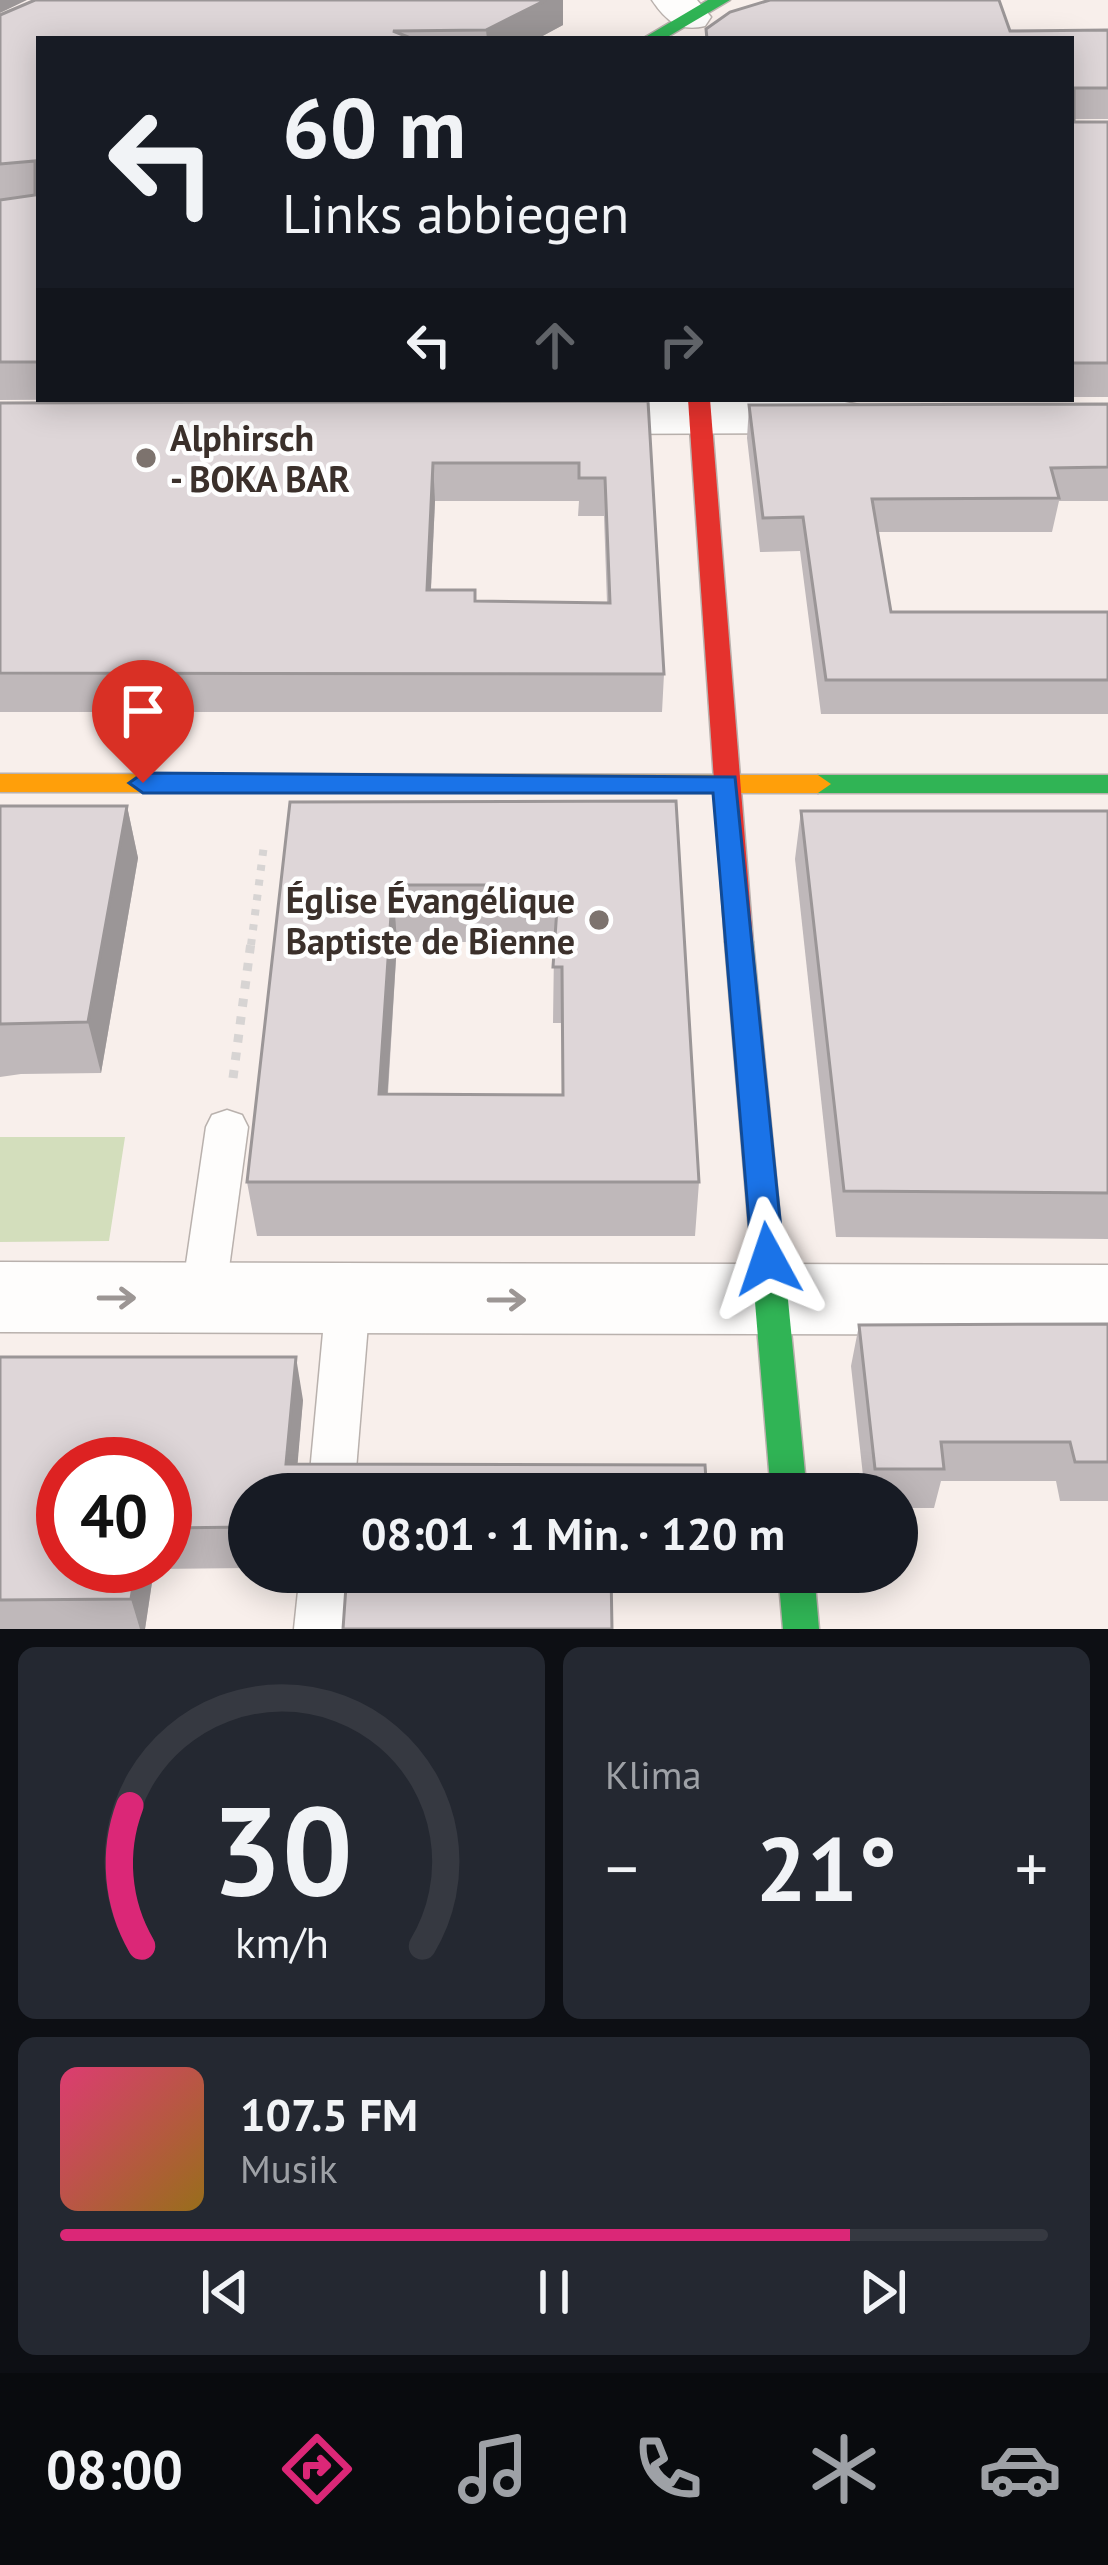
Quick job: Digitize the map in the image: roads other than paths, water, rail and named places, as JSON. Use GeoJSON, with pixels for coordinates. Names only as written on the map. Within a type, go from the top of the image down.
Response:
{"type":"FeatureCollection","features":[{"type":"Feature","properties":{"kind":"street"},"geometry":{"type":"LineString","coordinates":[[655,36],[695,6]]}},
{"type":"Feature","properties":{"kind":"street"},"geometry":{"type":"LineString","coordinates":[[700,408],[725,783],[787,1473]]}},
{"type":"Feature","properties":{"kind":"street"},"geometry":{"type":"LineString","coordinates":[[532,412],[700,408],[898,417]]}},
{"type":"Feature","properties":{"kind":"street"},"geometry":{"type":"LineString","coordinates":[[0,783],[1108,784]]}},
{"type":"Feature","properties":{"kind":"street"},"geometry":{"type":"LineString","coordinates":[[0,1297],[1108,1300]]}},
{"type":"Feature","properties":{"kind":"street"},"geometry":{"type":"LineString","coordinates":[[798,1593],[801,1629]]}},
{"type":"Feature","properties":{"kind":"lane"},"geometry":{"type":"LineString","coordinates":[[202,1298],[227,1127]]}},
{"type":"Feature","properties":{"kind":"lane"},"geometry":{"type":"LineString","coordinates":[[333,1473],[348,1300]]}},
{"type":"Feature","properties":{"kind":"lane"},"geometry":{"type":"LineString","coordinates":[[319,1629],[322,1593]]}},
{"type":"Feature","properties":{"kind":"place","name":"Alphirsch - BOKA BAR"},"geometry":{"type":"Point","coordinates":[146,458]}},
{"type":"Feature","properties":{"kind":"place","name":"Église Évangélique Baptiste de Bienne"},"geometry":{"type":"Point","coordinates":[599,920]}}]}
